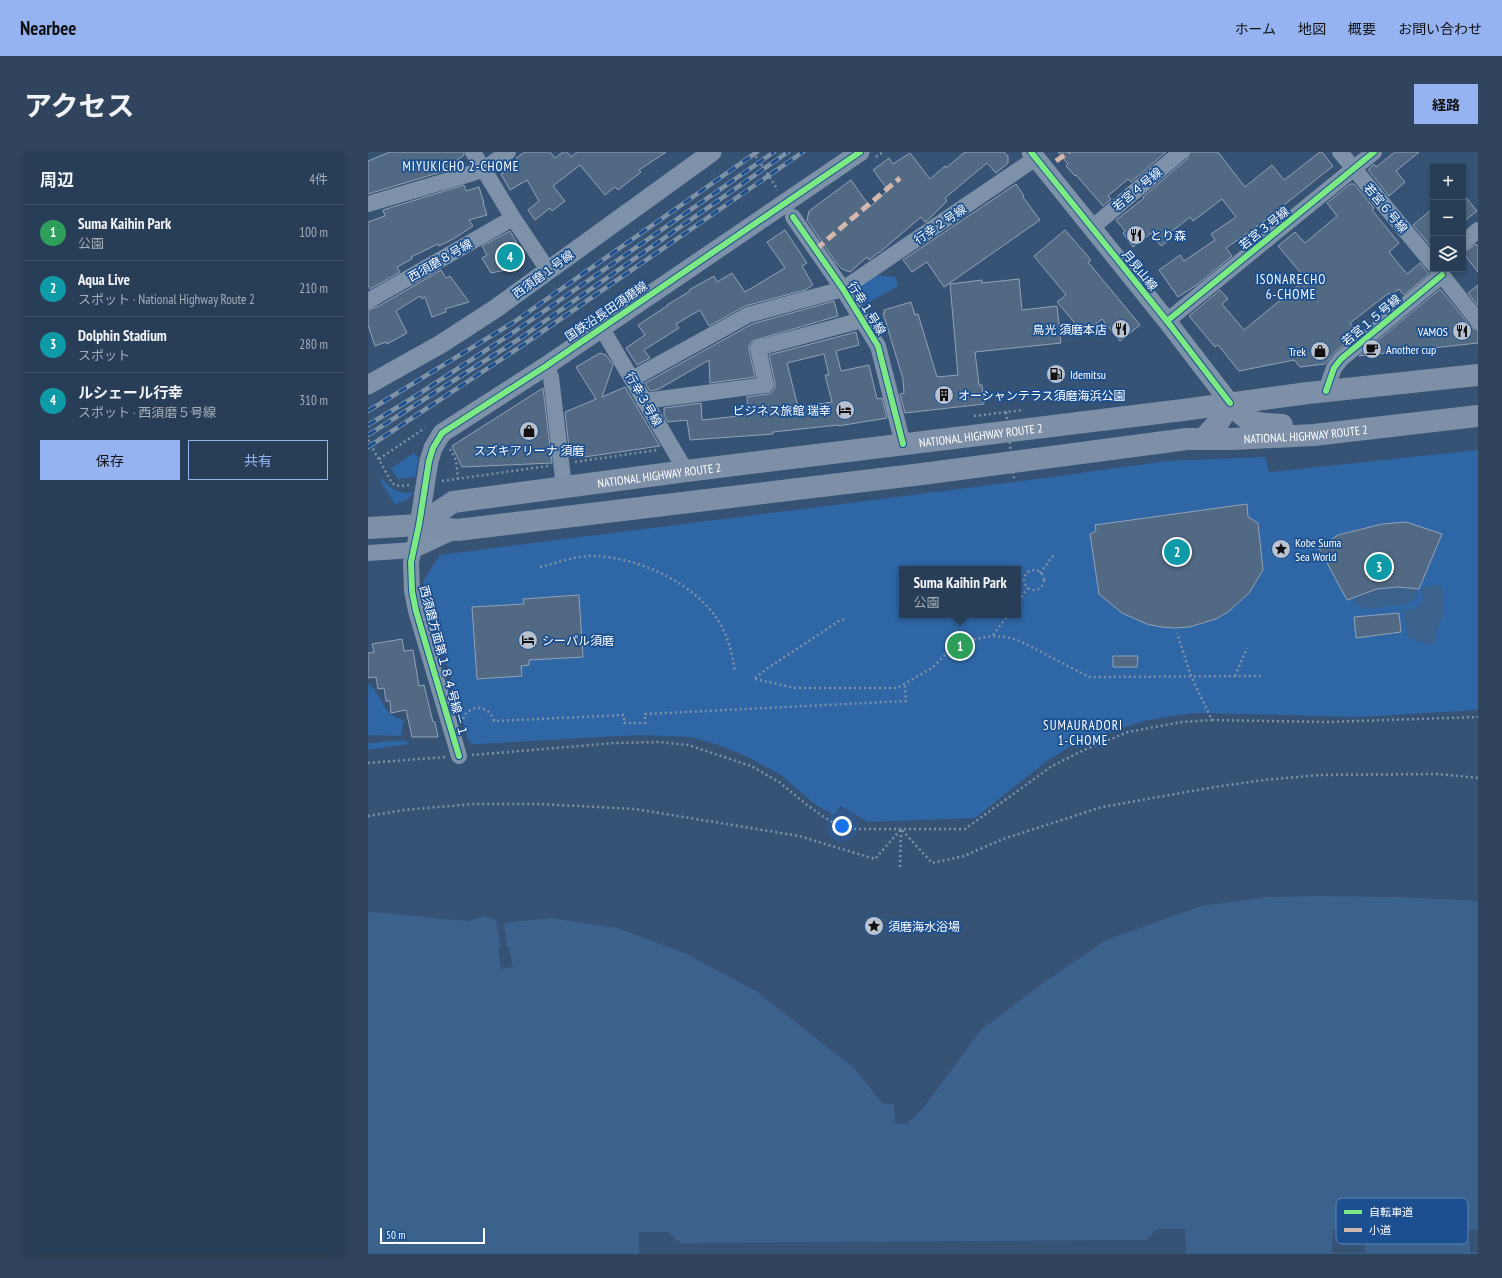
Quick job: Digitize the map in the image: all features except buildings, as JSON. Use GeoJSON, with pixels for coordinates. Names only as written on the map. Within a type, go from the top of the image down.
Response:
{"type":"FeatureCollection","features":[{"type":"Feature","properties":{"kind":"highway","name":"NATIONAL HIGHWAY ROUTE 2"},"geometry":{"type":"LineString","coordinates":[[419,525],[453,502],[686,471],[1326,391],[1478,376]]}},
{"type":"Feature","properties":{"kind":"highway"},"geometry":{"type":"LineString","coordinates":[[1203,439],[1218,423],[1230,403],[1242,416],[1254,423],[1283,425],[1313,424],[1412,412],[1443,411],[1476,416]]}},
{"type":"Feature","properties":{"kind":"highway","name":"NATIONAL HIGHWAY ROUTE 2"},"geometry":{"type":"LineString","coordinates":[[368,528],[419,525],[457,530],[922,474],[1186,439],[1314,435],[1476,416]]}},
{"type":"Feature","properties":{"kind":"street"},"geometry":{"type":"LineString","coordinates":[[473,152],[512,218],[548,270]]}},
{"type":"Feature","properties":{"kind":"street"},"geometry":{"type":"LineString","coordinates":[[368,204],[484,169],[508,152]]}},
{"type":"Feature","properties":{"kind":"street","name":"西須磨１号線"},"geometry":{"type":"LineString","coordinates":[[368,385],[441,344],[495,309],[712,152]]}},
{"type":"Feature","properties":{"kind":"street","name":"国鉄沿長田須磨線"},"geometry":{"type":"LineString","coordinates":[[419,525],[429,461],[433,448],[442,433],[546,366],[860,152]]}},
{"type":"Feature","properties":{"kind":"street","name":"若宮４号線"},"geometry":{"type":"LineString","coordinates":[[1093,227],[1181,152]]}},
{"type":"Feature","properties":{"kind":"street","name":"若宮６号線"},"geometry":{"type":"LineString","coordinates":[[1340,152],[1430,259]]}},
{"type":"Feature","properties":{"kind":"street","name":"若宮３号線"},"geometry":{"type":"LineString","coordinates":[[1168,321],[1374,152]]}},
{"type":"Feature","properties":{"kind":"street","name":"月見山線"},"geometry":{"type":"LineString","coordinates":[[1034,155],[1168,321],[1230,403]]}},
{"type":"Feature","properties":{"kind":"street","name":"行幸２号線"},"geometry":{"type":"LineString","coordinates":[[632,379],[748,315],[843,290],[1034,155]]}},
{"type":"Feature","properties":{"kind":"street","name":"行幸１号線"},"geometry":{"type":"LineString","coordinates":[[793,217],[843,290],[878,346],[903,444]]}},
{"type":"Feature","properties":{"kind":"street","name":"西須磨８号線"},"geometry":{"type":"LineString","coordinates":[[368,301],[512,218]]}},
{"type":"Feature","properties":{"kind":"street"},"geometry":{"type":"LineString","coordinates":[[1466,240],[1478,230]]}},
{"type":"Feature","properties":{"kind":"street","name":"若宮１５号線"},"geometry":{"type":"LineString","coordinates":[[1326,391],[1334,368],[1341,359],[1435,272]]}},
{"type":"Feature","properties":{"kind":"street","name":"若宮６号線"},"geometry":{"type":"LineString","coordinates":[[1440,272],[1478,320]]}},
{"type":"Feature","properties":{"kind":"street"},"geometry":{"type":"LineString","coordinates":[[644,401],[766,384],[758,348],[862,320]]}},
{"type":"Feature","properties":{"kind":"street","name":"行幸３号線"},"geometry":{"type":"LineString","coordinates":[[602,327],[686,471]]}},
{"type":"Feature","properties":{"kind":"street"},"geometry":{"type":"LineString","coordinates":[[546,366],[551,377],[564,487]]}},
{"type":"Feature","properties":{"kind":"street","name":"西須磨方面第１８４号線－１"},"geometry":{"type":"LineString","coordinates":[[419,525],[411,562],[412,591],[416,611],[459,756]]}},
{"type":"Feature","properties":{"kind":"street"},"geometry":{"type":"LineString","coordinates":[[368,553],[414,550],[457,530]]}},
{"type":"Feature","properties":{"kind":"path"},"geometry":{"type":"LineString","coordinates":[[754,152],[778,190]]}},
{"type":"Feature","properties":{"kind":"path"},"geometry":{"type":"LineString","coordinates":[[1006,412],[1014,478]]}},
{"type":"Feature","properties":{"kind":"path"},"geometry":{"type":"LineString","coordinates":[[368,440],[392,483],[395,485],[426,484],[449,480]]}},
{"type":"Feature","properties":{"kind":"path"},"geometry":{"type":"LineString","coordinates":[[1040,573],[1055,553]]}},
{"type":"Feature","properties":{"kind":"path"},"geometry":{"type":"LineString","coordinates":[[540,567],[589,556],[606,557],[639,564],[665,575],[696,596],[716,617],[724,630],[729,643],[735,672]]}},
{"type":"Feature","properties":{"kind":"path"},"geometry":{"type":"LineString","coordinates":[[1031,571],[1040,573],[1043,581],[1041,587],[1034,590],[1028,588],[1024,583],[1026,575],[1031,571]]}},
{"type":"Feature","properties":{"kind":"path"},"geometry":{"type":"LineString","coordinates":[[1021,597],[1028,588]]}},
{"type":"Feature","properties":{"kind":"path"},"geometry":{"type":"LineString","coordinates":[[847,618],[839,621],[755,678],[795,688],[897,688],[905,685],[932,668],[953,647],[970,640],[992,636],[1006,637],[1020,642],[1088,677],[1263,676]]}},
{"type":"Feature","properties":{"kind":"path"},"geometry":{"type":"LineString","coordinates":[[992,636],[1006,618]]}},
{"type":"Feature","properties":{"kind":"path"},"geometry":{"type":"LineString","coordinates":[[1178,633],[1191,676],[1212,720]]}},
{"type":"Feature","properties":{"kind":"path"},"geometry":{"type":"LineString","coordinates":[[1235,676],[1247,648]]}},
{"type":"Feature","properties":{"kind":"path"},"geometry":{"type":"LineString","coordinates":[[463,720],[468,711],[477,707],[484,708],[489,712],[494,721],[624,715],[624,724],[645,722],[645,714],[906,701],[905,685]]}},
{"type":"Feature","properties":{"kind":"path"},"geometry":{"type":"LineString","coordinates":[[368,763],[615,743],[660,742],[688,745],[751,766],[779,782],[818,813],[841,826],[853,829],[965,829],[1052,766],[1084,750],[1128,732],[1182,722],[1212,720],[1327,722],[1478,718]]}},
{"type":"Feature","properties":{"kind":"path"},"geometry":{"type":"LineString","coordinates":[[901,830],[932,863],[964,856],[1004,838],[1102,807],[1215,787],[1264,780],[1320,775],[1438,774],[1478,778]]}},
{"type":"Feature","properties":{"kind":"path"},"geometry":{"type":"LineString","coordinates":[[368,816],[404,810],[473,804],[540,804],[635,809],[799,836],[875,859],[901,830]]}},
{"type":"Feature","properties":{"kind":"path"},"geometry":{"type":"LineString","coordinates":[[900,867],[901,830]]}},
{"type":"Feature","properties":{"kind":"shaded area"},"geometry":{"type":"Polygon","coordinates":[[[874,275],[896,277],[898,286],[861,307],[854,296],[857,285],[874,275]]]}},
{"type":"Feature","properties":{"kind":"shaded area"},"geometry":{"type":"Polygon","coordinates":[[[1478,450],[1478,710],[1359,717],[1197,713],[1171,716],[1144,721],[1076,743],[1048,760],[975,818],[867,822],[841,806],[834,815],[816,805],[781,775],[746,756],[716,744],[691,737],[639,735],[472,744],[468,740],[423,581],[440,555],[1030,480],[1166,461],[1265,457],[1269,472],[1478,450]]]}},
{"type":"Feature","properties":{"kind":"shaded area"},"geometry":{"type":"Polygon","coordinates":[[[414,453],[419,458],[415,477],[398,479],[391,468],[414,453]]]}},
{"type":"Feature","properties":{"kind":"shaded area"},"geometry":{"type":"Polygon","coordinates":[[[382,478],[396,491],[404,493],[414,492],[406,500],[395,504],[380,481],[382,478]]]}},
{"type":"Feature","properties":{"kind":"shaded area"},"geometry":{"type":"Polygon","coordinates":[[[1440,585],[1442,587],[1444,610],[1433,644],[1430,645],[1408,638],[1404,611],[1413,609],[1421,604],[1423,599],[1421,589],[1423,587],[1440,585]]]}},
{"type":"Feature","properties":{"kind":"shaded area"},"geometry":{"type":"Polygon","coordinates":[[[1398,587],[1418,589],[1416,599],[1405,604],[1366,609],[1357,605],[1354,597],[1377,589],[1398,587]]]}},
{"type":"Feature","properties":{"kind":"shaded area"},"geometry":{"type":"Polygon","coordinates":[[[368,684],[375,690],[388,712],[395,717],[404,720],[401,736],[368,735],[368,684]]]}},
{"type":"Feature","properties":{"kind":"shaded area"},"geometry":{"type":"Polygon","coordinates":[[[405,740],[409,744],[368,750],[368,743],[405,740]]]}},
{"type":"Feature","properties":{"kind":"shaded area"},"geometry":{"type":"Polygon","coordinates":[[[1267,897],[1399,897],[1478,901],[1478,1254],[368,1254],[368,913],[373,912],[468,921],[485,916],[504,923],[551,918],[618,928],[687,954],[756,991],[854,1068],[883,1104],[894,1104],[895,1123],[907,1124],[923,1108],[981,1030],[1043,983],[1106,940],[1201,906],[1267,897]]]}},
{"type":"Feature","properties":{"kind":"pier"},"geometry":{"type":"Polygon","coordinates":[[[496,920],[504,923],[507,947],[509,947],[513,967],[501,969],[498,948],[501,948],[496,920]]]}},
{"type":"Feature","properties":{"kind":"pier"},"geometry":{"type":"Polygon","coordinates":[[[1157,1229],[1185,1229],[1186,1254],[639,1254],[639,1232],[667,1232],[681,1243],[1146,1240],[1157,1229]]]}},
{"type":"Feature","properties":{"kind":"pier"},"geometry":{"type":"Polygon","coordinates":[[[1333,1229],[1336,1229],[1336,1244],[1365,1244],[1365,1253],[1332,1253],[1333,1229]]]}},
{"type":"Feature","properties":{"kind":"pier"},"geometry":{"type":"Polygon","coordinates":[[[1468,1230],[1478,1230],[1478,1253],[1470,1252],[1470,1241],[1468,1241],[1468,1230]]]}},
{"type":"Feature","properties":{"kind":"railway"},"geometry":{"type":"LineString","coordinates":[[368,411],[514,322],[757,152]]}},
{"type":"Feature","properties":{"kind":"railway"},"geometry":{"type":"LineString","coordinates":[[368,425],[511,334],[774,152]]}},
{"type":"Feature","properties":{"kind":"railway"},"geometry":{"type":"LineString","coordinates":[[368,435],[519,339],[788,152]]}},
{"type":"Feature","properties":{"kind":"railway"},"geometry":{"type":"LineString","coordinates":[[368,447],[517,349],[803,152]]}},
{"type":"Feature","properties":{"kind":"marked path"},"geometry":{"type":"LineString","coordinates":[[1056,161],[1069,152]]}},
{"type":"Feature","properties":{"kind":"marked path"},"geometry":{"type":"LineString","coordinates":[[816,249],[900,178]]}},
{"type":"Feature","properties":{"kind":"cycle path"},"geometry":{"type":"LineString","coordinates":[[459,756],[416,611],[412,591],[411,562],[419,525],[429,461],[433,448],[442,433],[546,366],[860,152]]}},
{"type":"Feature","properties":{"kind":"cycle path"},"geometry":{"type":"LineString","coordinates":[[1031,152],[1167,321],[1230,403]]}},
{"type":"Feature","properties":{"kind":"cycle path"},"geometry":{"type":"LineString","coordinates":[[1167,321],[1374,152]]}},
{"type":"Feature","properties":{"kind":"cycle path"},"geometry":{"type":"LineString","coordinates":[[793,217],[843,289],[878,346],[903,444]]}},
{"type":"Feature","properties":{"kind":"cycle path"},"geometry":{"type":"LineString","coordinates":[[1326,391],[1334,368],[1341,359],[1442,275]]}},
{"type":"Feature","properties":{"kind":"place","name":"とり森"},"geometry":{"type":"Point","coordinates":[1136,235]}},
{"type":"Feature","properties":{"kind":"place","name":"ルシェール行幸"},"geometry":{"type":"Point","coordinates":[510,257]}},
{"type":"Feature","properties":{"kind":"place","name":"鳥光 須磨本店"},"geometry":{"type":"Point","coordinates":[1121,329]}},
{"type":"Feature","properties":{"kind":"place","name":"VAMOS"},"geometry":{"type":"Point","coordinates":[1462,331]}},
{"type":"Feature","properties":{"kind":"place","name":"Another cup"},"geometry":{"type":"Point","coordinates":[1372,349]}},
{"type":"Feature","properties":{"kind":"place","name":"Trek"},"geometry":{"type":"Point","coordinates":[1320,351]}},
{"type":"Feature","properties":{"kind":"place","name":"Idemitsu"},"geometry":{"type":"Point","coordinates":[1056,374]}},
{"type":"Feature","properties":{"kind":"place","name":"オーシャンテラス須磨海浜公園"},"geometry":{"type":"Point","coordinates":[944,395]}},
{"type":"Feature","properties":{"kind":"place","name":"ビジネス旅館 瑞幸"},"geometry":{"type":"Point","coordinates":[845,410]}},
{"type":"Feature","properties":{"kind":"place","name":"スズキアリーナ 須磨"},"geometry":{"type":"Point","coordinates":[529,431]}},
{"type":"Feature","properties":{"kind":"place","name":"Kobe Suma Sea World"},"geometry":{"type":"Point","coordinates":[1281,549]}},
{"type":"Feature","properties":{"kind":"place","name":"Aqua Live"},"geometry":{"type":"Point","coordinates":[1177,552]}},
{"type":"Feature","properties":{"kind":"place","name":"Dolphin Stadium"},"geometry":{"type":"Point","coordinates":[1379,567]}},
{"type":"Feature","properties":{"kind":"place","name":"シーパル須磨"},"geometry":{"type":"Point","coordinates":[528,640]}},
{"type":"Feature","properties":{"kind":"place","name":"Suma Kaihin Park"},"geometry":{"type":"Point","coordinates":[960,646]}},
{"type":"Feature","properties":{"kind":"place","name":"須磨海水浴場"},"geometry":{"type":"Point","coordinates":[874,926]}},
{"type":"Feature","properties":{"kind":"district","name":"MIYUKICHO 2-CHOME"},"geometry":{"type":"Point","coordinates":[461,166]}},
{"type":"Feature","properties":{"kind":"district","name":"ISONARECHO 6-CHOME"},"geometry":{"type":"Point","coordinates":[1291,286]}},
{"type":"Feature","properties":{"kind":"district","name":"SUMAURADORI 1-CHOME"},"geometry":{"type":"Point","coordinates":[1083,732]}}]}
